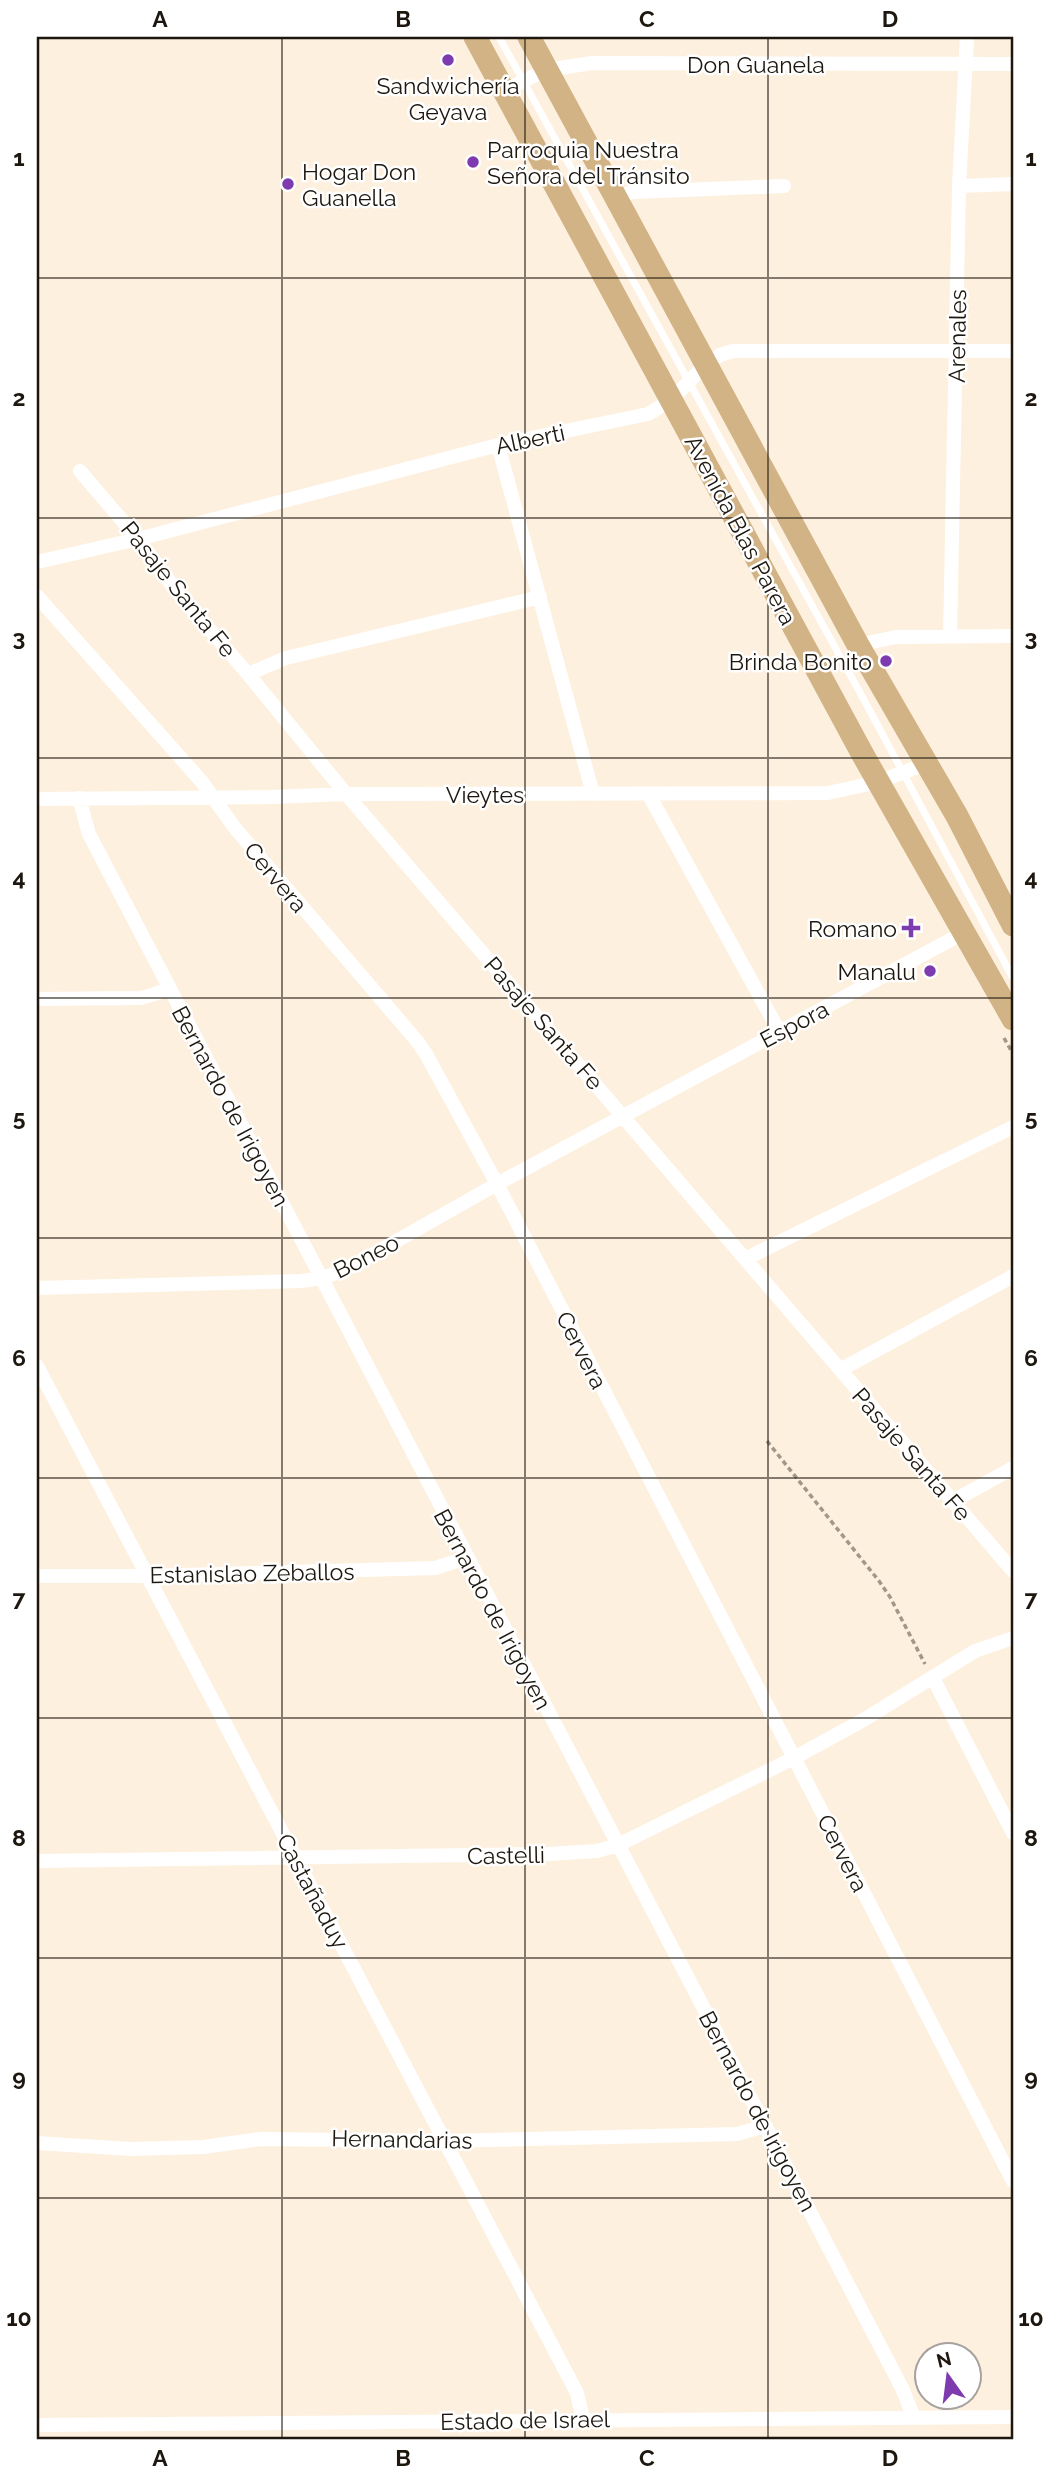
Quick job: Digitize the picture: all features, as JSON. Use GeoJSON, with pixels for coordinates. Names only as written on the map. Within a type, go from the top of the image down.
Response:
{"type":"FeatureCollection","features":[{"type":"Feature","properties":{"kind":"main road","name":"Avenida Blas Parera"},"geometry":{"type":"LineString","coordinates":[[475,37],[512,86],[671,400],[878,782],[1013,1019]]}},
{"type":"Feature","properties":{"kind":"main road","name":"Avenida Blas Parera"},"geometry":{"type":"LineString","coordinates":[[529,37],[615,196],[698,372],[928,763],[1013,925]]}},
{"type":"Feature","properties":{"kind":"street","name":"Arenales"},"geometry":{"type":"LineString","coordinates":[[950,636],[958,349],[959,186],[967,37]]}},
{"type":"Feature","properties":{"kind":"street","name":"Don Guanela"},"geometry":{"type":"LineString","coordinates":[[512,86],[547,70],[592,63],[1013,64]]}},
{"type":"Feature","properties":{"kind":"street"},"geometry":{"type":"LineString","coordinates":[[959,186],[1013,184]]}},
{"type":"Feature","properties":{"kind":"street"},"geometry":{"type":"LineString","coordinates":[[615,196],[634,192],[784,186]]}},
{"type":"Feature","properties":{"kind":"street","name":"Alberti"},"geometry":{"type":"LineString","coordinates":[[37,562],[138,540],[498,445],[648,414],[671,400],[698,372],[720,355],[733,351],[1013,351]]}},
{"type":"Feature","properties":{"kind":"street"},"geometry":{"type":"LineString","coordinates":[[498,445],[593,794]]}},
{"type":"Feature","properties":{"kind":"street","name":"Pasaje Santa Fe"},"geometry":{"type":"LineString","coordinates":[[80,471],[346,794],[1013,1571]]}},
{"type":"Feature","properties":{"kind":"street","name":"Cervera"},"geometry":{"type":"LineString","coordinates":[[37,596],[212,796],[235,828],[421,1047],[497,1184],[1013,2180]]}},
{"type":"Feature","properties":{"kind":"street"},"geometry":{"type":"LineString","coordinates":[[248,674],[286,658],[540,597]]}},
{"type":"Feature","properties":{"kind":"street"},"geometry":{"type":"LineString","coordinates":[[858,645],[896,637],[1013,636]]}},
{"type":"Feature","properties":{"kind":"street","name":"Vieytes"},"geometry":{"type":"LineString","coordinates":[[37,799],[346,794],[828,793],[878,782],[928,763]]}},
{"type":"Feature","properties":{"kind":"street"},"geometry":{"type":"LineString","coordinates":[[649,795],[779,1031]]}},
{"type":"Feature","properties":{"kind":"street","name":"Bernardo de Irigoyen"},"geometry":{"type":"LineString","coordinates":[[79,798],[89,834],[466,1558],[766,2126],[902,2388],[914,2418]]}},
{"type":"Feature","properties":{"kind":"street","name":"Espora"},"geometry":{"type":"LineString","coordinates":[[623,1116],[964,932]]}},
{"type":"Feature","properties":{"kind":"street"},"geometry":{"type":"LineString","coordinates":[[37,999],[141,998],[169,988]]}},
{"type":"Feature","properties":{"kind":"street","name":"Boneo"},"geometry":{"type":"LineString","coordinates":[[37,1288],[301,1281],[322,1278],[347,1269],[623,1116]]}},
{"type":"Feature","properties":{"kind":"street"},"geometry":{"type":"LineString","coordinates":[[747,1258],[1013,1127]]}},
{"type":"Feature","properties":{"kind":"street"},"geometry":{"type":"LineString","coordinates":[[840,1370],[1013,1276]]}},
{"type":"Feature","properties":{"kind":"street","name":"Castañaduy"},"geometry":{"type":"LineString","coordinates":[[37,1366],[577,2393],[583,2419]]}},
{"type":"Feature","properties":{"kind":"street"},"geometry":{"type":"LineString","coordinates":[[953,1501],[1013,1468]]}},
{"type":"Feature","properties":{"kind":"street","name":"Estanislao Zeballos"},"geometry":{"type":"LineString","coordinates":[[37,1576],[435,1569],[466,1558]]}},
{"type":"Feature","properties":{"kind":"street"},"geometry":{"type":"LineString","coordinates":[[1013,1638],[975,1651],[933,1678],[1013,1833]]}},
{"type":"Feature","properties":{"kind":"street","name":"Castelli"},"geometry":{"type":"LineString","coordinates":[[37,1861],[588,1852],[618,1845],[794,1758],[933,1678]]}},
{"type":"Feature","properties":{"kind":"street","name":"Hernandarias"},"geometry":{"type":"LineString","coordinates":[[37,2143],[130,2149],[203,2147],[261,2139],[443,2141],[737,2134],[766,2126]]}},
{"type":"Feature","properties":{"kind":"street","name":"Estado de Israel"},"geometry":{"type":"LineString","coordinates":[[37,2425],[1013,2417]]}},
{"type":"Feature","properties":{"kind":"lane"},"geometry":{"type":"LineString","coordinates":[[499,37],[512,86],[698,372],[904,774],[1013,978]]}},
{"type":"Feature","properties":{"kind":"path"},"geometry":{"type":"LineString","coordinates":[[766,1441],[879,1581],[933,1678]]}},
{"type":"Feature","properties":{"kind":"place","name":"Sandwichería Geyava"},"geometry":{"type":"Point","coordinates":[448,60]}},
{"type":"Feature","properties":{"kind":"place","name":"Parroquia Nuestra Señora del Tránsito"},"geometry":{"type":"Point","coordinates":[473,162]}},
{"type":"Feature","properties":{"kind":"place","name":"Hogar Don Guanella"},"geometry":{"type":"Point","coordinates":[288,184]}},
{"type":"Feature","properties":{"kind":"place","name":"Brinda Bonito"},"geometry":{"type":"Point","coordinates":[886,661]}},
{"type":"Feature","properties":{"kind":"place","name":"Romano"},"geometry":{"type":"Point","coordinates":[911,928]}},
{"type":"Feature","properties":{"kind":"place","name":"Manalu"},"geometry":{"type":"Point","coordinates":[930,971]}}]}
